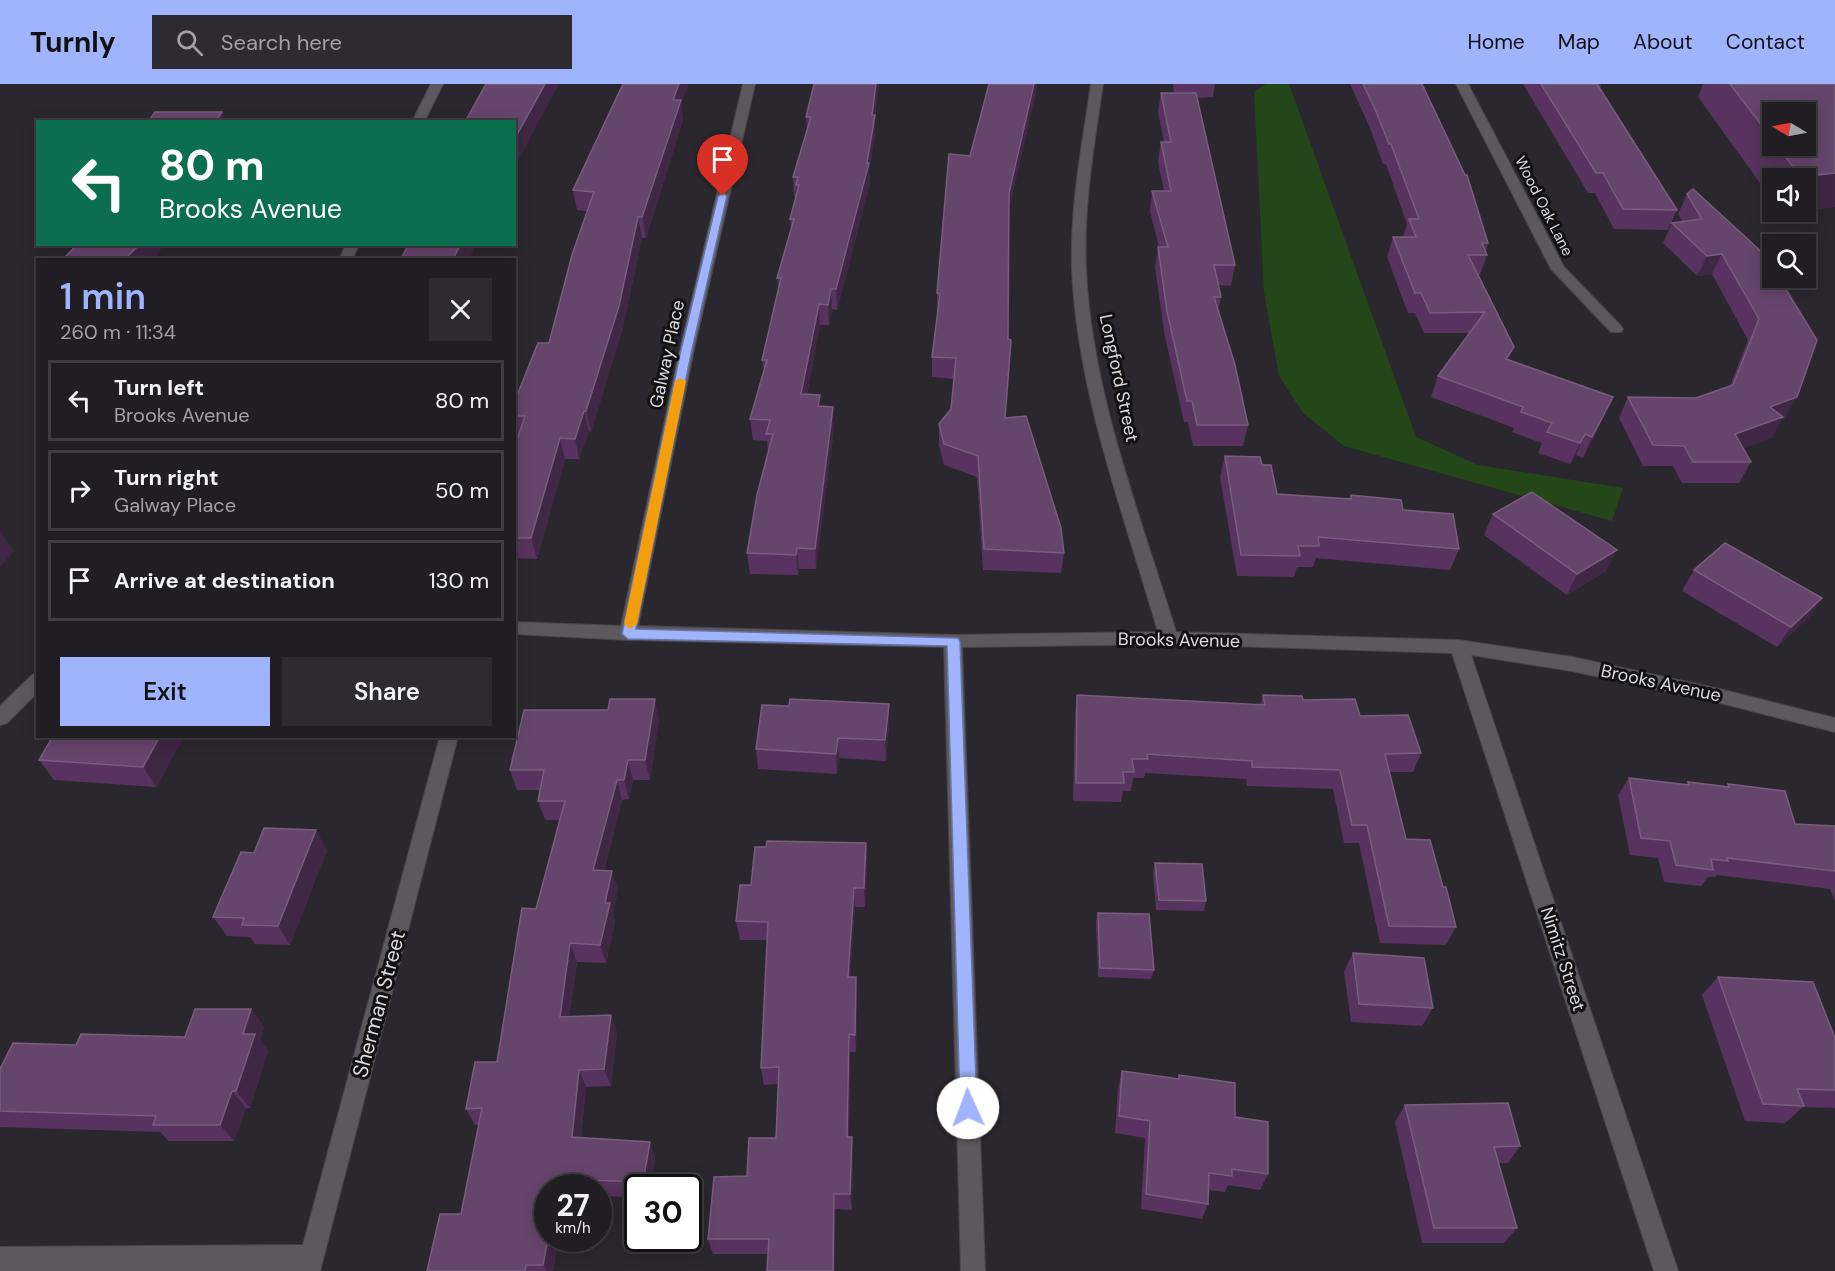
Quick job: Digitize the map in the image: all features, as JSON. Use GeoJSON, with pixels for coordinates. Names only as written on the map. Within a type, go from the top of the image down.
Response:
{"type":"FeatureCollection","features":[{"type":"Feature","properties":{"kind":"street"},"geometry":{"type":"LineString","coordinates":[[419,120],[437,84]]}},
{"type":"Feature","properties":{"kind":"street","name":"Galway Place"},"geometry":{"type":"LineString","coordinates":[[628,634],[686,354],[749,84]]}},
{"type":"Feature","properties":{"kind":"street","name":"Longford Street"},"geometry":{"type":"LineString","coordinates":[[1097,84],[1079,219],[1081,284],[1088,345],[1104,415],[1169,638]]}},
{"type":"Feature","properties":{"kind":"street","name":"Wood Oak Lane"},"geometry":{"type":"LineString","coordinates":[[1462,84],[1558,269],[1616,329]]}},
{"type":"Feature","properties":{"kind":"street","name":"Brooks Avenue"},"geometry":{"type":"LineString","coordinates":[[516,628],[628,634],[953,641],[1169,638],[1459,646],[1572,664],[1720,696],[1835,725]]}},
{"type":"Feature","properties":{"kind":"street"},"geometry":{"type":"LineString","coordinates":[[953,641],[973,1271]]}},
{"type":"Feature","properties":{"kind":"street","name":"Nimitz Street"},"geometry":{"type":"LineString","coordinates":[[1459,646],[1666,1271]]}},
{"type":"Feature","properties":{"kind":"street"},"geometry":{"type":"LineString","coordinates":[[0,718],[36,682]]}},
{"type":"Feature","properties":{"kind":"street","name":"Sherman Street"},"geometry":{"type":"LineString","coordinates":[[310,1264],[448,738]]}},
{"type":"Feature","properties":{"kind":"street"},"geometry":{"type":"LineString","coordinates":[[0,1259],[310,1264]]}},
{"type":"Feature","properties":{"kind":"green space"},"geometry":{"type":"Polygon","coordinates":[[[1266,84],[1289,84],[1416,437],[1478,465],[1623,488],[1612,521],[1344,446],[1303,413],[1279,376],[1264,292],[1254,92],[1266,84]]]}},
{"type":"Feature","properties":{"kind":"building"},"geometry":{"type":"Polygon","coordinates":[[[486,84],[545,84],[516,136],[516,120],[466,120],[486,84]]]}},
{"type":"Feature","properties":{"kind":"building"},"geometry":{"type":"Polygon","coordinates":[[[623,84],[679,84],[673,100],[681,100],[642,217],[638,217],[619,306],[586,411],[584,411],[575,439],[560,438],[531,538],[516,538],[516,443],[525,416],[516,416],[516,398],[538,343],[549,343],[572,255],[594,192],[573,190],[623,84]]]}},
{"type":"Feature","properties":{"kind":"building"},"geometry":{"type":"Polygon","coordinates":[[[814,84],[876,84],[872,115],[875,115],[867,163],[869,163],[836,289],[831,289],[828,305],[819,304],[801,394],[820,395],[818,406],[833,407],[815,549],[797,548],[796,555],[747,553],[757,495],[773,434],[766,434],[770,420],[750,419],[767,360],[762,360],[781,278],[777,278],[794,219],[790,219],[799,185],[796,185],[798,177],[793,177],[811,117],[806,117],[814,84]]]}},
{"type":"Feature","properties":{"kind":"building"},"geometry":{"type":"Polygon","coordinates":[[[989,84],[1034,84],[1009,193],[1008,339],[1011,340],[1005,418],[1026,416],[1061,528],[1064,553],[984,549],[978,456],[944,444],[939,424],[951,409],[956,358],[932,357],[940,294],[937,293],[949,154],[970,156],[989,84]]]}},
{"type":"Feature","properties":{"kind":"building"},"geometry":{"type":"Polygon","coordinates":[[[1363,84],[1422,84],[1467,175],[1488,243],[1482,243],[1487,255],[1468,255],[1514,347],[1506,359],[1613,397],[1592,437],[1585,434],[1580,443],[1547,432],[1552,423],[1521,412],[1523,407],[1438,376],[1485,312],[1430,313],[1421,293],[1415,293],[1393,237],[1416,237],[1409,219],[1419,219],[1391,144],[1389,144],[1363,84]]]}},
{"type":"Feature","properties":{"kind":"building"},"geometry":{"type":"Polygon","coordinates":[[[1541,84],[1597,84],[1677,210],[1623,209],[1603,173],[1596,173],[1541,84]]]}},
{"type":"Feature","properties":{"kind":"building"},"geometry":{"type":"Polygon","coordinates":[[[1730,84],[1835,84],[1835,173],[1816,175],[1816,168],[1794,168],[1785,156],[1816,156],[1816,102],[1762,102],[1762,126],[1730,84]]]}},
{"type":"Feature","properties":{"kind":"building"},"geometry":{"type":"Polygon","coordinates":[[[1161,93],[1196,93],[1235,265],[1214,265],[1221,297],[1214,297],[1235,365],[1248,425],[1197,425],[1192,401],[1187,401],[1167,311],[1158,247],[1168,247],[1152,191],[1171,191],[1161,142],[1171,142],[1161,93]]]}},
{"type":"Feature","properties":{"kind":"building"},"geometry":{"type":"Polygon","coordinates":[[[155,112],[222,112],[216,120],[149,120],[155,112]]]}},
{"type":"Feature","properties":{"kind":"building"},"geometry":{"type":"Polygon","coordinates":[[[1693,189],[1762,252],[1762,288],[1785,288],[1817,340],[1797,397],[1770,407],[1783,417],[1735,434],[1751,462],[1693,462],[1684,446],[1653,445],[1628,397],[1696,398],[1733,385],[1759,319],[1722,254],[1707,256],[1672,223],[1702,219],[1687,194],[1693,189]]]}},
{"type":"Feature","properties":{"kind":"building"},"geometry":{"type":"Polygon","coordinates":[[[76,246],[138,246],[126,258],[64,258],[76,246]]]}},
{"type":"Feature","properties":{"kind":"building"},"geometry":{"type":"Polygon","coordinates":[[[408,246],[460,246],[454,257],[460,258],[401,258],[408,246]]]}},
{"type":"Feature","properties":{"kind":"building"},"geometry":{"type":"Polygon","coordinates":[[[1225,456],[1260,457],[1262,465],[1271,465],[1277,494],[1351,499],[1351,495],[1401,500],[1403,510],[1453,514],[1459,549],[1318,537],[1319,546],[1298,546],[1300,556],[1241,555],[1225,456]]]}},
{"type":"Feature","properties":{"kind":"building"},"geometry":{"type":"Polygon","coordinates":[[[1532,492],[1617,550],[1577,574],[1493,514],[1532,492]]]}},
{"type":"Feature","properties":{"kind":"building"},"geometry":{"type":"Polygon","coordinates":[[[1725,543],[1822,598],[1791,627],[1694,570],[1725,543]]]}},
{"type":"Feature","properties":{"kind":"building"},"geometry":{"type":"Polygon","coordinates":[[[1077,695],[1265,705],[1263,695],[1302,696],[1303,700],[1355,699],[1360,716],[1408,715],[1421,753],[1385,754],[1406,839],[1430,840],[1443,887],[1446,887],[1456,927],[1389,926],[1367,825],[1352,825],[1340,770],[1252,767],[1252,761],[1147,754],[1148,759],[1132,759],[1134,772],[1123,772],[1124,783],[1076,783],[1077,695]]]}},
{"type":"Feature","properties":{"kind":"building"},"geometry":{"type":"Polygon","coordinates":[[[610,699],[655,699],[645,760],[628,760],[624,780],[617,780],[593,870],[612,871],[605,903],[610,903],[600,945],[570,943],[560,1017],[611,1015],[604,1069],[579,1070],[572,1137],[650,1142],[644,1174],[624,1174],[624,1181],[612,1181],[612,1174],[534,1174],[534,1252],[546,1252],[543,1265],[526,1265],[525,1271],[427,1271],[440,1214],[461,1214],[482,1108],[466,1109],[475,1062],[497,1062],[522,908],[536,909],[565,801],[538,801],[544,770],[510,770],[524,710],[608,710],[610,699]]]}},
{"type":"Feature","properties":{"kind":"building"},"geometry":{"type":"Polygon","coordinates":[[[790,699],[889,704],[885,740],[838,738],[836,754],[756,749],[762,705],[789,706],[790,699]]]}},
{"type":"Feature","properties":{"kind":"building"},"geometry":{"type":"Polygon","coordinates":[[[52,738],[159,738],[143,767],[39,760],[52,738]]]}},
{"type":"Feature","properties":{"kind":"building"},"geometry":{"type":"Polygon","coordinates":[[[1629,778],[1689,785],[1688,782],[1729,787],[1728,784],[1785,791],[1795,824],[1835,826],[1835,871],[1727,858],[1728,861],[1711,859],[1713,870],[1676,865],[1670,841],[1641,838],[1629,778]]]}},
{"type":"Feature","properties":{"kind":"building"},"geometry":{"type":"Polygon","coordinates":[[[264,828],[316,830],[278,926],[242,925],[244,918],[213,917],[241,852],[254,853],[264,828]]]}},
{"type":"Feature","properties":{"kind":"building"},"geometry":{"type":"Polygon","coordinates":[[[767,841],[866,843],[864,888],[854,888],[848,977],[856,977],[855,1035],[849,1034],[847,1137],[852,1137],[850,1194],[834,1194],[833,1271],[767,1271],[769,1239],[708,1239],[714,1177],[747,1176],[749,1138],[776,1138],[779,1067],[761,1068],[768,922],[736,921],[740,885],[751,885],[755,847],[766,847],[767,841]]]}},
{"type":"Feature","properties":{"kind":"building"},"geometry":{"type":"Polygon","coordinates":[[[1155,863],[1202,864],[1206,901],[1159,900],[1155,863]]]}},
{"type":"Feature","properties":{"kind":"building"},"geometry":{"type":"Polygon","coordinates":[[[1098,913],[1149,914],[1154,970],[1100,968],[1098,913]]]}},
{"type":"Feature","properties":{"kind":"building"},"geometry":{"type":"Polygon","coordinates":[[[1353,953],[1424,958],[1433,1008],[1359,1004],[1353,953]]]}},
{"type":"Feature","properties":{"kind":"building"},"geometry":{"type":"Polygon","coordinates":[[[1718,977],[1813,982],[1835,1038],[1835,1090],[1797,1089],[1804,1106],[1763,1104],[1718,977]]]}},
{"type":"Feature","properties":{"kind":"building"},"geometry":{"type":"Polygon","coordinates":[[[195,1009],[251,1009],[243,1034],[255,1034],[236,1091],[232,1091],[220,1125],[153,1125],[156,1116],[0,1111],[0,1069],[13,1043],[76,1045],[81,1034],[185,1037],[195,1009]]]}},
{"type":"Feature","properties":{"kind":"building"},"geometry":{"type":"Polygon","coordinates":[[[1122,1071],[1179,1079],[1179,1075],[1235,1083],[1235,1117],[1268,1122],[1268,1174],[1232,1169],[1232,1176],[1209,1173],[1208,1204],[1146,1194],[1150,1121],[1119,1116],[1122,1071]]]}},
{"type":"Feature","properties":{"kind":"building"},"geometry":{"type":"Polygon","coordinates":[[[1508,1103],[1520,1146],[1494,1147],[1517,1228],[1434,1228],[1405,1105],[1508,1103]]]}},
{"type":"Feature","properties":{"kind":"slow traffic"},"geometry":{"type":"LineString","coordinates":[[630,624],[680,381]]}},
{"type":"Feature","properties":{"kind":"route"},"geometry":{"type":"LineString","coordinates":[[723,196],[686,354],[628,634],[953,641],[968,1108]]}}]}
